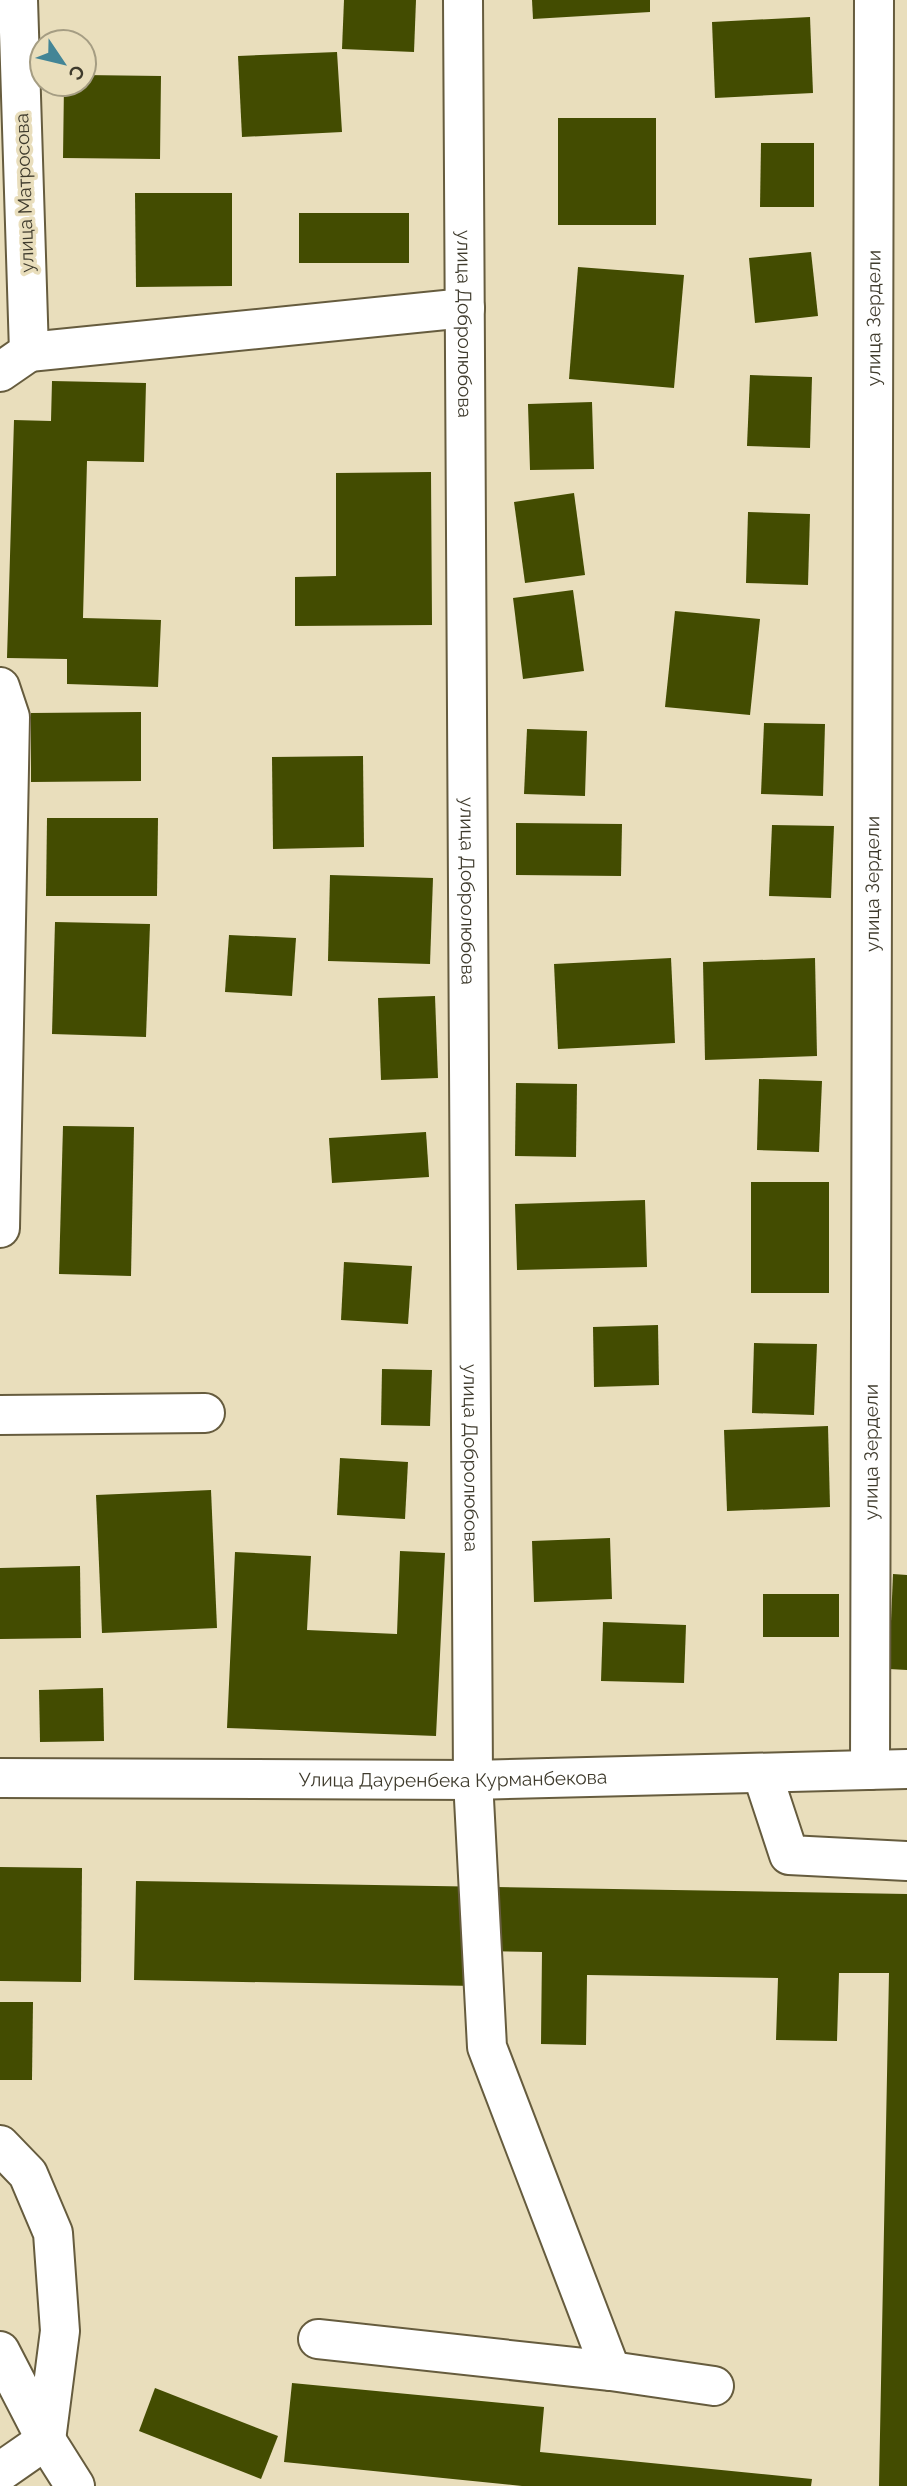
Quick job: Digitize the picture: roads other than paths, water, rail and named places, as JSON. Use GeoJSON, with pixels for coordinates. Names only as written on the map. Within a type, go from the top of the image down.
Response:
{"type":"FeatureCollection","features":[{"type":"Feature","properties":{"kind":"street","name":"улица Матросова"},"geometry":{"type":"LineString","coordinates":[[14,362],[18,0]]}},
{"type":"Feature","properties":{"kind":"street","name":"улица Добролюбова"},"geometry":{"type":"LineString","coordinates":[[463,0],[474,1780],[487,2047],[611,2371]]}},
{"type":"Feature","properties":{"kind":"street","name":"улица Зердели"},"geometry":{"type":"LineString","coordinates":[[870,1770],[874,0]]}},
{"type":"Feature","properties":{"kind":"street"},"geometry":{"type":"LineString","coordinates":[[14,362],[465,308]]}},
{"type":"Feature","properties":{"kind":"street"},"geometry":{"type":"LineString","coordinates":[[0,687],[10,717],[0,1228]]}},
{"type":"Feature","properties":{"kind":"street"},"geometry":{"type":"LineString","coordinates":[[0,1415],[205,1413]]}},
{"type":"Feature","properties":{"kind":"street","name":"Улица Дауренбека Курманбекова"},"geometry":{"type":"LineString","coordinates":[[0,1778],[474,1780],[907,1769]]}},
{"type":"Feature","properties":{"kind":"street"},"geometry":{"type":"LineString","coordinates":[[762,1773],[789,1856],[907,1861]]}},
{"type":"Feature","properties":{"kind":"street"},"geometry":{"type":"LineString","coordinates":[[0,2145],[28,2174],[53,2233],[60,2331],[46,2440],[0,2472]]}},
{"type":"Feature","properties":{"kind":"street"},"geometry":{"type":"LineString","coordinates":[[318,2339],[611,2371],[715,2386]]}},
{"type":"Feature","properties":{"kind":"street"},"geometry":{"type":"LineString","coordinates":[[0,2351],[46,2440],[75,2486]]}}]}
